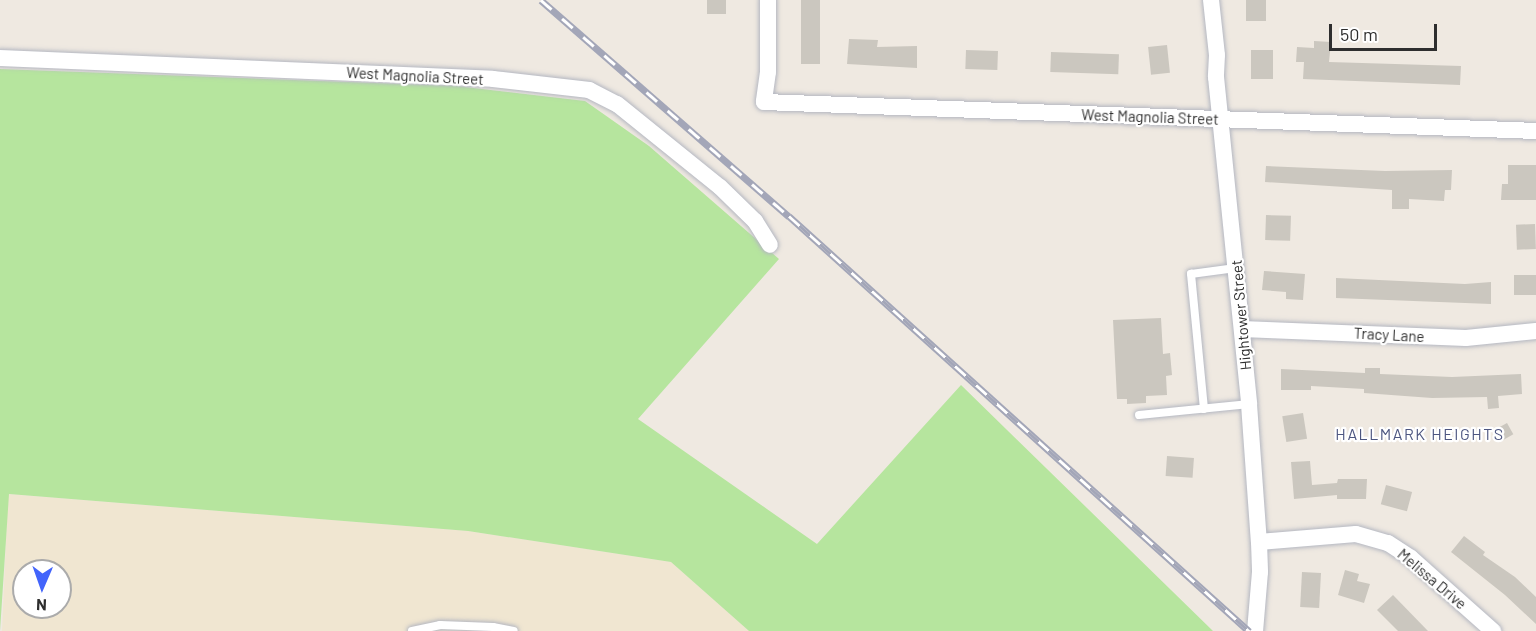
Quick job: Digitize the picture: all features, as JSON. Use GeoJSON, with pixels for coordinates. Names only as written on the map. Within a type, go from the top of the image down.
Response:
{"type":"FeatureCollection","features":[{"type":"Feature","properties":{"kind":"street","name":"West Magnolia Street"},"geometry":{"type":"LineString","coordinates":[[768,0],[768,72],[764,102],[1536,131]]}},
{"type":"Feature","properties":{"kind":"street","name":"Hightower Street"},"geometry":{"type":"LineString","coordinates":[[1211,0],[1249,404],[1259,542],[1260,572],[1255,631]]}},
{"type":"Feature","properties":{"kind":"street","name":"West Magnolia Street"},"geometry":{"type":"LineString","coordinates":[[0,58],[493,79],[590,90],[617,104],[720,188],[755,221],[770,245]]}},
{"type":"Feature","properties":{"kind":"street","name":"Tracy Lane"},"geometry":{"type":"LineString","coordinates":[[1242,329],[1466,338],[1536,331]]}},
{"type":"Feature","properties":{"kind":"street","name":"Melissa Drive"},"geometry":{"type":"LineString","coordinates":[[1259,542],[1356,534],[1388,543],[1411,558],[1493,631]]}},
{"type":"Feature","properties":{"kind":"lane"},"geometry":{"type":"LineString","coordinates":[[1203,409],[1191,274],[1236,268]]}},
{"type":"Feature","properties":{"kind":"lane"},"geometry":{"type":"LineString","coordinates":[[1139,415],[1249,404]]}},
{"type":"Feature","properties":{"kind":"lane"},"geometry":{"type":"LineString","coordinates":[[412,631],[440,625],[493,627],[514,631]]}},
{"type":"Feature","properties":{"kind":"shaded area"},"geometry":{"type":"Polygon","coordinates":[[[8,494],[468,531],[671,562],[749,631],[2,631],[8,494]]]}},
{"type":"Feature","properties":{"kind":"green space"},"geometry":{"type":"Polygon","coordinates":[[[0,69],[456,86],[585,101],[649,146],[779,259],[638,419],[817,544],[961,385],[1213,631],[749,631],[671,562],[468,531],[9,494],[0,631],[0,69]]]}},
{"type":"Feature","properties":{"kind":"building"},"geometry":{"type":"Polygon","coordinates":[[[707,0],[726,0],[726,14],[707,14],[707,0]]]}},
{"type":"Feature","properties":{"kind":"building"},"geometry":{"type":"Polygon","coordinates":[[[801,0],[820,0],[820,64],[801,64],[801,0]]]}},
{"type":"Feature","properties":{"kind":"building"},"geometry":{"type":"Polygon","coordinates":[[[1246,0],[1266,0],[1266,21],[1246,21],[1246,0]]]}},
{"type":"Feature","properties":{"kind":"building"},"geometry":{"type":"Polygon","coordinates":[[[849,39],[878,40],[877,47],[917,46],[917,68],[847,64],[849,39]]]}},
{"type":"Feature","properties":{"kind":"building"},"geometry":{"type":"Polygon","coordinates":[[[1314,41],[1331,42],[1329,62],[1461,66],[1460,85],[1303,79],[1304,62],[1296,62],[1297,47],[1314,48],[1314,41]]]}},
{"type":"Feature","properties":{"kind":"building"},"geometry":{"type":"Polygon","coordinates":[[[1167,45],[1170,73],[1151,75],[1148,47],[1167,45]]]}},
{"type":"Feature","properties":{"kind":"building"},"geometry":{"type":"Polygon","coordinates":[[[966,50],[998,51],[997,70],[965,69],[966,50]]]}},
{"type":"Feature","properties":{"kind":"building"},"geometry":{"type":"Polygon","coordinates":[[[1251,50],[1273,50],[1273,79],[1251,79],[1251,50]]]}},
{"type":"Feature","properties":{"kind":"building"},"geometry":{"type":"Polygon","coordinates":[[[1051,52],[1119,54],[1118,74],[1050,72],[1051,52]]]}},
{"type":"Feature","properties":{"kind":"building"},"geometry":{"type":"Polygon","coordinates":[[[1508,165],[1536,165],[1536,200],[1501,200],[1502,184],[1508,184],[1508,165]]]}},
{"type":"Feature","properties":{"kind":"building"},"geometry":{"type":"Polygon","coordinates":[[[1266,166],[1385,171],[1452,170],[1451,190],[1445,190],[1444,201],[1409,199],[1409,209],[1392,209],[1392,190],[1265,182],[1266,166]]]}},
{"type":"Feature","properties":{"kind":"building"},"geometry":{"type":"Polygon","coordinates":[[[1266,215],[1291,216],[1290,241],[1265,240],[1266,215]]]}},
{"type":"Feature","properties":{"kind":"building"},"geometry":{"type":"Polygon","coordinates":[[[1535,224],[1536,249],[1517,250],[1516,225],[1535,224]]]}},
{"type":"Feature","properties":{"kind":"building"},"geometry":{"type":"Polygon","coordinates":[[[1264,271],[1305,274],[1303,300],[1286,299],[1286,292],[1262,290],[1264,271]]]}},
{"type":"Feature","properties":{"kind":"building"},"geometry":{"type":"Polygon","coordinates":[[[1514,275],[1536,275],[1536,295],[1514,295],[1514,275]]]}},
{"type":"Feature","properties":{"kind":"building"},"geometry":{"type":"Polygon","coordinates":[[[1336,278],[1465,284],[1491,282],[1491,304],[1336,298],[1336,278]]]}},
{"type":"Feature","properties":{"kind":"building"},"geometry":{"type":"Polygon","coordinates":[[[1161,318],[1163,354],[1170,353],[1172,375],[1166,376],[1167,395],[1146,396],[1146,403],[1127,404],[1127,399],[1117,399],[1113,320],[1161,318]]]}},
{"type":"Feature","properties":{"kind":"building"},"geometry":{"type":"Polygon","coordinates":[[[1365,368],[1380,368],[1380,374],[1452,377],[1521,374],[1522,394],[1498,396],[1499,408],[1488,409],[1487,397],[1432,398],[1364,393],[1364,389],[1311,386],[1311,390],[1281,390],[1281,369],[1365,373],[1365,368]]]}},
{"type":"Feature","properties":{"kind":"building"},"geometry":{"type":"Polygon","coordinates":[[[1303,413],[1307,439],[1286,442],[1282,416],[1303,413]]]}},
{"type":"Feature","properties":{"kind":"building"},"geometry":{"type":"Polygon","coordinates":[[[1507,423],[1513,434],[1499,442],[1493,431],[1507,423]]]}},
{"type":"Feature","properties":{"kind":"building"},"geometry":{"type":"Polygon","coordinates":[[[1167,456],[1194,458],[1193,478],[1166,476],[1167,456]]]}},
{"type":"Feature","properties":{"kind":"building"},"geometry":{"type":"Polygon","coordinates":[[[1310,461],[1312,485],[1337,483],[1338,479],[1367,479],[1366,499],[1337,499],[1337,495],[1294,499],[1291,462],[1310,461]]]}},
{"type":"Feature","properties":{"kind":"building"},"geometry":{"type":"Polygon","coordinates":[[[1386,485],[1412,492],[1407,511],[1381,504],[1386,485]]]}},
{"type":"Feature","properties":{"kind":"building"},"geometry":{"type":"Polygon","coordinates":[[[1464,536],[1485,552],[1483,555],[1515,577],[1536,597],[1536,624],[1505,595],[1451,552],[1464,536]]]}},
{"type":"Feature","properties":{"kind":"building"},"geometry":{"type":"Polygon","coordinates":[[[1345,570],[1359,574],[1357,581],[1370,584],[1364,603],[1338,595],[1345,570]]]}},
{"type":"Feature","properties":{"kind":"building"},"geometry":{"type":"Polygon","coordinates":[[[1302,572],[1321,573],[1319,608],[1300,607],[1302,572]]]}},
{"type":"Feature","properties":{"kind":"building"},"geometry":{"type":"Polygon","coordinates":[[[1393,595],[1428,631],[1398,631],[1377,610],[1393,595]]]}},
{"type":"Feature","properties":{"kind":"railway"},"geometry":{"type":"LineString","coordinates":[[541,0],[789,216],[1249,631]]}},
{"type":"Feature","properties":{"kind":"district","name":"HALLMARK HEIGHTS"},"geometry":{"type":"Point","coordinates":[1420,434]}}]}
